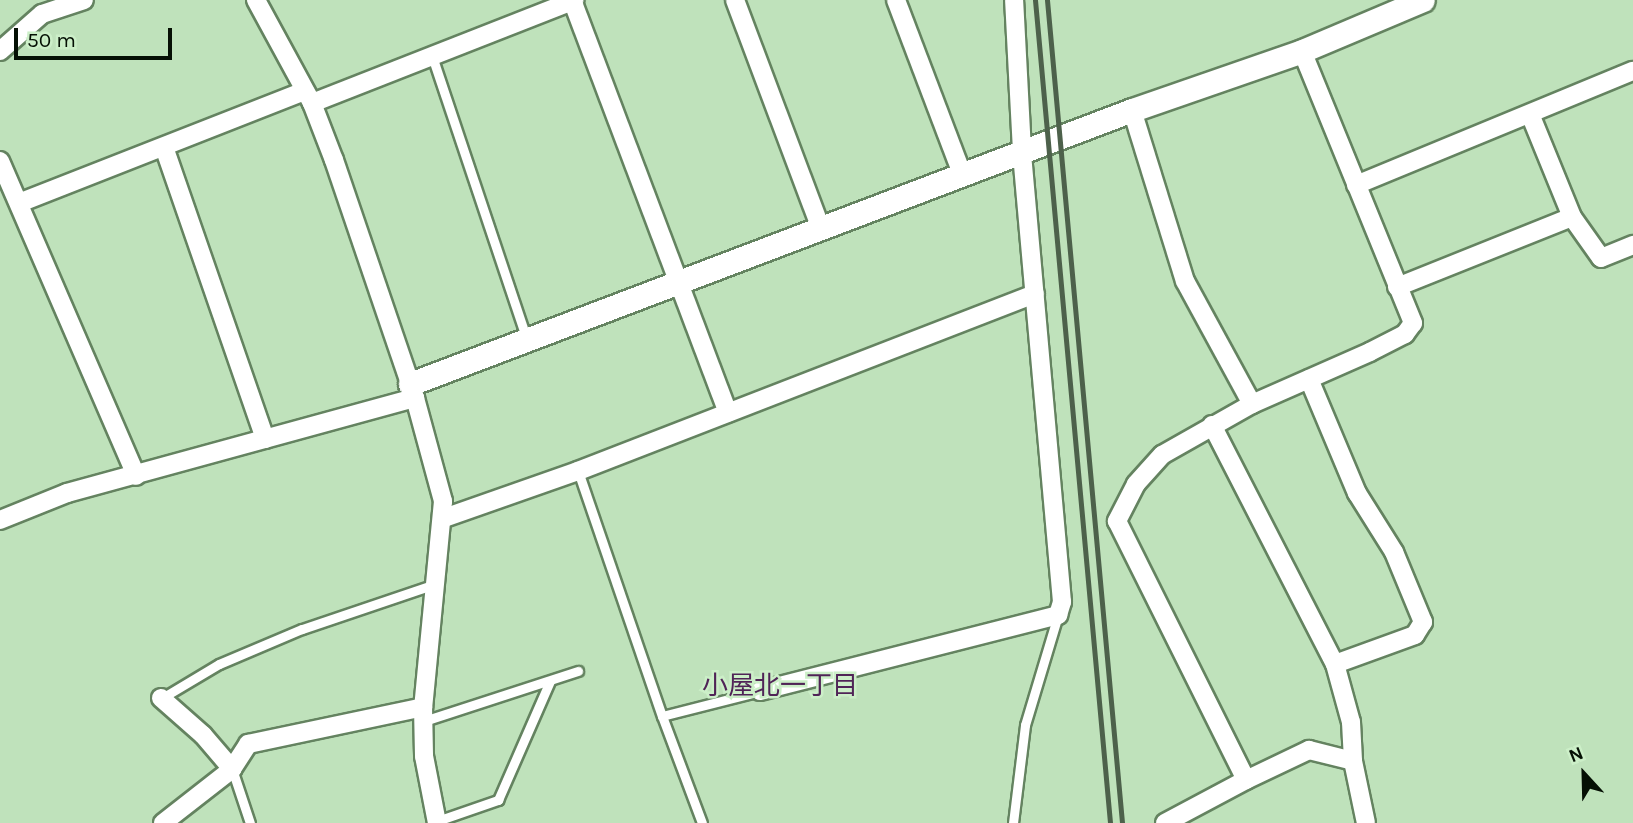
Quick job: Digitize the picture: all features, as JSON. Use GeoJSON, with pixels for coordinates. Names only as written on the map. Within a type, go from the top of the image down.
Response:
{"type":"FeatureCollection","features":[{"type":"Feature","properties":{"kind":"street"},"geometry":{"type":"LineString","coordinates":[[0,51],[42,14],[84,0]]}},
{"type":"Feature","properties":{"kind":"street"},"geometry":{"type":"LineString","coordinates":[[256,0],[309,97],[413,391],[444,518],[424,714],[424,756],[437,822]]}},
{"type":"Feature","properties":{"kind":"street"},"geometry":{"type":"LineString","coordinates":[[19,203],[164,148],[432,56],[573,0],[728,412]]}},
{"type":"Feature","properties":{"kind":"street"},"geometry":{"type":"LineString","coordinates":[[735,0],[821,229]]}},
{"type":"Feature","properties":{"kind":"street"},"geometry":{"type":"LineString","coordinates":[[896,0],[962,174]]}},
{"type":"Feature","properties":{"kind":"street"},"geometry":{"type":"LineString","coordinates":[[760,691],[1058,615],[1062,602],[1022,151],[1014,0]]}},
{"type":"Feature","properties":{"kind":"street"},"geometry":{"type":"LineString","coordinates":[[0,520],[67,494],[265,439],[413,391],[527,341],[680,281],[1132,110],[1302,51],[1423,0]]}},
{"type":"Feature","properties":{"kind":"street"},"geometry":{"type":"LineString","coordinates":[[1246,780],[1117,521],[1136,484],[1163,455],[1252,404],[1405,334],[1413,323],[1302,51]]}},
{"type":"Feature","properties":{"kind":"street"},"geometry":{"type":"LineString","coordinates":[[1356,185],[1633,71]]}},
{"type":"Feature","properties":{"kind":"street"},"geometry":{"type":"LineString","coordinates":[[1132,110],[1185,281],[1252,404]]}},
{"type":"Feature","properties":{"kind":"street"},"geometry":{"type":"LineString","coordinates":[[1530,114],[1572,217],[1601,258],[1633,245]]}},
{"type":"Feature","properties":{"kind":"street"},"geometry":{"type":"LineString","coordinates":[[164,148],[265,439]]}},
{"type":"Feature","properties":{"kind":"street"},"geometry":{"type":"LineString","coordinates":[[0,161],[136,476]]}},
{"type":"Feature","properties":{"kind":"street"},"geometry":{"type":"LineString","coordinates":[[1398,287],[1572,217]]}},
{"type":"Feature","properties":{"kind":"street"},"geometry":{"type":"LineString","coordinates":[[444,518],[578,471],[1035,294]]}},
{"type":"Feature","properties":{"kind":"street"},"geometry":{"type":"LineString","coordinates":[[1309,379],[1357,493],[1394,552],[1423,622],[1415,635],[1335,664]]}},
{"type":"Feature","properties":{"kind":"street"},"geometry":{"type":"LineString","coordinates":[[1212,425],[1335,664],[1351,722],[1353,761],[1366,823]]}},
{"type":"Feature","properties":{"kind":"street"},"geometry":{"type":"LineString","coordinates":[[161,698],[203,734],[232,769]]}},
{"type":"Feature","properties":{"kind":"street"},"geometry":{"type":"LineString","coordinates":[[163,823],[232,769],[248,744],[424,714]]}},
{"type":"Feature","properties":{"kind":"street"},"geometry":{"type":"LineString","coordinates":[[1165,823],[1310,750],[1353,761]]}},
{"type":"Feature","properties":{"kind":"lane"},"geometry":{"type":"LineString","coordinates":[[432,56],[527,341]]}},
{"type":"Feature","properties":{"kind":"lane"},"geometry":{"type":"LineString","coordinates":[[578,471],[662,716],[702,823]]}},
{"type":"Feature","properties":{"kind":"lane"},"geometry":{"type":"LineString","coordinates":[[161,698],[219,664],[302,629],[437,583]]}},
{"type":"Feature","properties":{"kind":"lane"},"geometry":{"type":"LineString","coordinates":[[1013,823],[1025,724],[1058,615]]}},
{"type":"Feature","properties":{"kind":"lane"},"geometry":{"type":"LineString","coordinates":[[424,714],[550,681],[578,671]]}},
{"type":"Feature","properties":{"kind":"lane"},"geometry":{"type":"LineString","coordinates":[[437,822],[498,800],[550,681]]}},
{"type":"Feature","properties":{"kind":"lane"},"geometry":{"type":"LineString","coordinates":[[662,716],[760,691]]}},
{"type":"Feature","properties":{"kind":"lane"},"geometry":{"type":"LineString","coordinates":[[232,769],[250,823]]}},
{"type":"Feature","properties":{"kind":"railway"},"geometry":{"type":"LineString","coordinates":[[1035,0],[1110,823]]}},
{"type":"Feature","properties":{"kind":"railway"},"geometry":{"type":"LineString","coordinates":[[1047,0],[1122,823]]}},
{"type":"Feature","properties":{"kind":"district","name":"小屋北一丁目"},"geometry":{"type":"Point","coordinates":[780,686]}}]}
